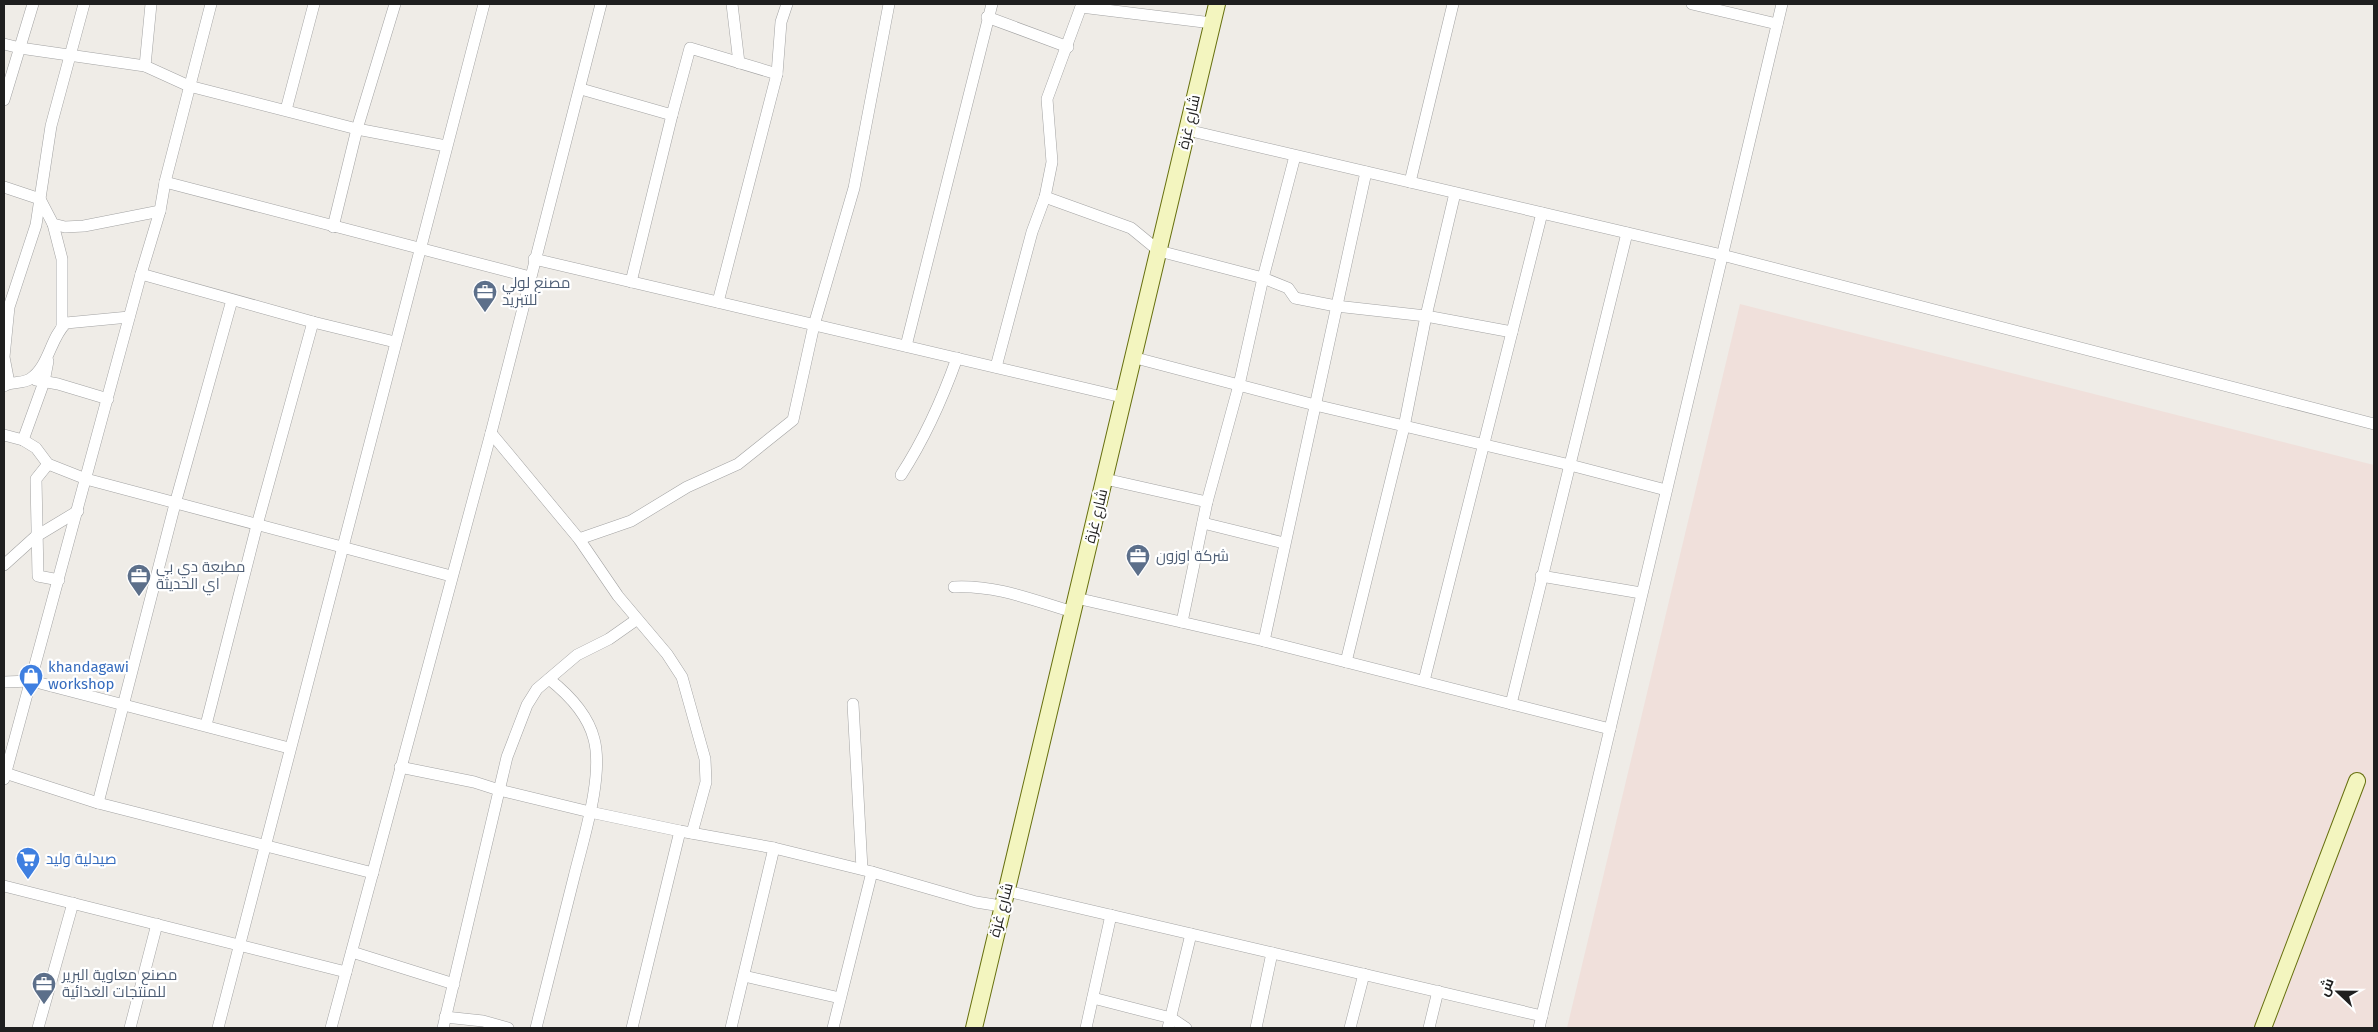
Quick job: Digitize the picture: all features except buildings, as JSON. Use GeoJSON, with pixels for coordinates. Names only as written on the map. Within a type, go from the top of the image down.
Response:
{"type":"FeatureCollection","features":[{"type":"Feature","properties":{"kind":"main road","name":"شارع غزة"},"geometry":{"type":"LineString","coordinates":[[974,1028],[1105,479],[1122,397],[1159,251],[1217,4]]}},
{"type":"Feature","properties":{"kind":"main road"},"geometry":{"type":"LineString","coordinates":[[2263,1028],[2357,781]]}},
{"type":"Feature","properties":{"kind":"street"},"geometry":{"type":"LineString","coordinates":[[4,100],[33,4]]}},
{"type":"Feature","properties":{"kind":"street"},"geometry":{"type":"LineString","coordinates":[[84,4],[51,126],[36,226],[9,307],[4,357],[7,384],[30,379],[108,399]]}},
{"type":"Feature","properties":{"kind":"street"},"geometry":{"type":"LineString","coordinates":[[145,66],[151,4]]}},
{"type":"Feature","properties":{"kind":"street"},"geometry":{"type":"LineString","coordinates":[[211,4],[165,182],[160,210],[129,317],[32,682],[4,776],[98,803],[373,873]]}},
{"type":"Feature","properties":{"kind":"street"},"geometry":{"type":"LineString","coordinates":[[286,110],[314,4]]}},
{"type":"Feature","properties":{"kind":"street"},"geometry":{"type":"LineString","coordinates":[[333,227],[357,129],[395,4]]}},
{"type":"Feature","properties":{"kind":"street"},"geometry":{"type":"LineString","coordinates":[[218,1028],[289,748],[484,4]]}},
{"type":"Feature","properties":{"kind":"street"},"geometry":{"type":"LineString","coordinates":[[331,1028],[491,433],[534,259],[581,89],[601,4]]}},
{"type":"Feature","properties":{"kind":"street"},"geometry":{"type":"LineString","coordinates":[[732,4],[739,63]]}},
{"type":"Feature","properties":{"kind":"street"},"geometry":{"type":"LineString","coordinates":[[718,302],[777,74],[781,22],[787,4]]}},
{"type":"Feature","properties":{"kind":"street"},"geometry":{"type":"LineString","coordinates":[[579,539],[631,521],[687,487],[738,464],[787,427],[793,420],[797,410],[814,325],[854,188],[889,4]]}},
{"type":"Feature","properties":{"kind":"street"},"geometry":{"type":"LineString","coordinates":[[906,346],[987,17],[992,4]]}},
{"type":"Feature","properties":{"kind":"street"},"geometry":{"type":"LineString","coordinates":[[1410,182],[1453,4]]}},
{"type":"Feature","properties":{"kind":"street"},"geometry":{"type":"LineString","coordinates":[[1692,4],[1777,24]]}},
{"type":"Feature","properties":{"kind":"street"},"geometry":{"type":"LineString","coordinates":[[1539,1028],[1782,4]]}},
{"type":"Feature","properties":{"kind":"street"},"geometry":{"type":"LineString","coordinates":[[996,367],[1032,232],[1045,197],[1052,162],[1047,99],[1068,47],[1081,6],[1212,23]]}},
{"type":"Feature","properties":{"kind":"street"},"geometry":{"type":"LineString","coordinates":[[987,17],[1068,47]]}},
{"type":"Feature","properties":{"kind":"street"},"geometry":{"type":"LineString","coordinates":[[4,44],[145,66],[189,86],[357,129],[446,146]]}},
{"type":"Feature","properties":{"kind":"street"},"geometry":{"type":"LineString","coordinates":[[631,282],[690,48],[777,74]]}},
{"type":"Feature","properties":{"kind":"street"},"geometry":{"type":"LineString","coordinates":[[581,89],[672,115]]}},
{"type":"Feature","properties":{"kind":"street"},"geometry":{"type":"LineString","coordinates":[[1187,130],[1722,255],[2374,424]]}},
{"type":"Feature","properties":{"kind":"street"},"geometry":{"type":"LineString","coordinates":[[1182,622],[1207,502],[1239,385],[1263,278],[1295,156]]}},
{"type":"Feature","properties":{"kind":"street"},"geometry":{"type":"LineString","coordinates":[[1264,641],[1366,172]]}},
{"type":"Feature","properties":{"kind":"street"},"geometry":{"type":"LineString","coordinates":[[165,182],[530,277]]}},
{"type":"Feature","properties":{"kind":"street"},"geometry":{"type":"LineString","coordinates":[[4,187],[40,199],[53,224],[62,259],[62,326],[40,368],[30,379]]}},
{"type":"Feature","properties":{"kind":"street"},"geometry":{"type":"LineString","coordinates":[[1346,662],[1404,427],[1426,316],[1455,193]]}},
{"type":"Feature","properties":{"kind":"street"},"geometry":{"type":"LineString","coordinates":[[1045,197],[1131,228],[1159,251],[1263,278],[1288,288],[1295,298],[1336,306],[1426,316],[1512,332]]}},
{"type":"Feature","properties":{"kind":"street"},"geometry":{"type":"LineString","coordinates":[[53,224],[65,227],[84,226],[160,210]]}},
{"type":"Feature","properties":{"kind":"street"},"geometry":{"type":"LineString","coordinates":[[1424,681],[1542,213]]}},
{"type":"Feature","properties":{"kind":"street"},"geometry":{"type":"LineString","coordinates":[[1511,704],[1627,233]]}},
{"type":"Feature","properties":{"kind":"street"},"geometry":{"type":"LineString","coordinates":[[534,259],[1122,397]]}},
{"type":"Feature","properties":{"kind":"street"},"geometry":{"type":"LineString","coordinates":[[141,274],[313,322],[395,342]]}},
{"type":"Feature","properties":{"kind":"street"},"geometry":{"type":"LineString","coordinates":[[98,803],[175,504],[232,300]]}},
{"type":"Feature","properties":{"kind":"street"},"geometry":{"type":"LineString","coordinates":[[62,326],[70,321],[129,317]]}},
{"type":"Feature","properties":{"kind":"street"},"geometry":{"type":"LineString","coordinates":[[206,725],[257,525],[313,322]]}},
{"type":"Feature","properties":{"kind":"street"},"geometry":{"type":"LineString","coordinates":[[23,440],[44,382],[51,349]]}},
{"type":"Feature","properties":{"kind":"street"},"geometry":{"type":"LineString","coordinates":[[1132,357],[1315,405],[1570,465],[1666,490]]}},
{"type":"Feature","properties":{"kind":"street"},"geometry":{"type":"LineString","coordinates":[[900,476],[920,446],[940,404],[957,358]]}},
{"type":"Feature","properties":{"kind":"street"},"geometry":{"type":"LineString","coordinates":[[491,433],[579,539],[595,567],[636,620],[667,654],[682,677],[705,759],[706,782],[692,833]]}},
{"type":"Feature","properties":{"kind":"street"},"geometry":{"type":"LineString","coordinates":[[4,435],[23,440],[36,448],[48,464],[86,479],[451,576]]}},
{"type":"Feature","properties":{"kind":"street"},"geometry":{"type":"LineString","coordinates":[[48,464],[36,479],[35,537],[38,576],[59,580]]}},
{"type":"Feature","properties":{"kind":"street"},"geometry":{"type":"LineString","coordinates":[[1105,479],[1207,502]]}},
{"type":"Feature","properties":{"kind":"street"},"geometry":{"type":"LineString","coordinates":[[4,565],[35,537],[78,511]]}},
{"type":"Feature","properties":{"kind":"street"},"geometry":{"type":"LineString","coordinates":[[1203,523],[1284,544]]}},
{"type":"Feature","properties":{"kind":"street"},"geometry":{"type":"LineString","coordinates":[[1541,576],[1641,593]]}},
{"type":"Feature","properties":{"kind":"street"},"geometry":{"type":"LineString","coordinates":[[954,587],[980,586],[1016,595],[1182,622],[1610,729]]}},
{"type":"Feature","properties":{"kind":"street"},"geometry":{"type":"LineString","coordinates":[[443,1028],[507,757],[526,705],[537,689],[577,655],[609,639],[636,620]]}},
{"type":"Feature","properties":{"kind":"street"},"geometry":{"type":"LineString","coordinates":[[536,1028],[590,812],[596,766],[595,740],[580,711],[565,691],[550,679]]}},
{"type":"Feature","properties":{"kind":"street"},"geometry":{"type":"LineString","coordinates":[[4,682],[32,682],[206,725],[289,748]]}},
{"type":"Feature","properties":{"kind":"street"},"geometry":{"type":"LineString","coordinates":[[833,1028],[867,871],[853,704]]}},
{"type":"Feature","properties":{"kind":"street"},"geometry":{"type":"LineString","coordinates":[[400,767],[474,782],[590,812],[774,848],[867,871],[976,902],[1004,898],[1111,915],[1542,1016]]}},
{"type":"Feature","properties":{"kind":"street"},"geometry":{"type":"LineString","coordinates":[[632,1028],[680,831]]}},
{"type":"Feature","properties":{"kind":"street"},"geometry":{"type":"LineString","coordinates":[[731,1028],[774,848]]}},
{"type":"Feature","properties":{"kind":"street"},"geometry":{"type":"LineString","coordinates":[[4,886],[346,972]]}},
{"type":"Feature","properties":{"kind":"street"},"geometry":{"type":"LineString","coordinates":[[38,1028],[73,903]]}},
{"type":"Feature","properties":{"kind":"street"},"geometry":{"type":"LineString","coordinates":[[1086,1028],[1111,915]]}},
{"type":"Feature","properties":{"kind":"street"},"geometry":{"type":"LineString","coordinates":[[130,1028],[158,924]]}},
{"type":"Feature","properties":{"kind":"street"},"geometry":{"type":"LineString","coordinates":[[1169,1023],[1191,934]]}},
{"type":"Feature","properties":{"kind":"street"},"geometry":{"type":"LineString","coordinates":[[352,952],[454,984]]}},
{"type":"Feature","properties":{"kind":"street"},"geometry":{"type":"LineString","coordinates":[[1256,1028],[1272,953]]}},
{"type":"Feature","properties":{"kind":"street"},"geometry":{"type":"LineString","coordinates":[[1350,1028],[1364,974]]}},
{"type":"Feature","properties":{"kind":"street"},"geometry":{"type":"LineString","coordinates":[[744,976],[840,998]]}},
{"type":"Feature","properties":{"kind":"street"},"geometry":{"type":"LineString","coordinates":[[1429,1028],[1438,991]]}},
{"type":"Feature","properties":{"kind":"street"},"geometry":{"type":"LineString","coordinates":[[1093,998],[1186,1028]]}},
{"type":"Feature","properties":{"kind":"street"},"geometry":{"type":"LineString","coordinates":[[445,1016],[483,1021],[508,1028]]}},
{"type":"Feature","properties":{"kind":"shaded area"},"geometry":{"type":"Polygon","coordinates":[[[1740,304],[2374,465],[2374,1028],[1567,1028],[1740,304]]]}},
{"type":"Feature","properties":{"kind":"place","name":"مصنع لولي للتبريد"},"geometry":{"type":"Point","coordinates":[485,313]}},
{"type":"Feature","properties":{"kind":"place","name":"شركة اوزون"},"geometry":{"type":"Point","coordinates":[1138,577]}},
{"type":"Feature","properties":{"kind":"place","name":"مطبعة دي بي اي الحديثة"},"geometry":{"type":"Point","coordinates":[139,597]}},
{"type":"Feature","properties":{"kind":"place","name":"khandagawi workshop"},"geometry":{"type":"Point","coordinates":[31,697]}},
{"type":"Feature","properties":{"kind":"place","name":"صيدلية وليد"},"geometry":{"type":"Point","coordinates":[28,880]}},
{"type":"Feature","properties":{"kind":"place","name":"مصنع معاوية البرير للمنتجات الغذائية"},"geometry":{"type":"Point","coordinates":[44,1005]}}]}
